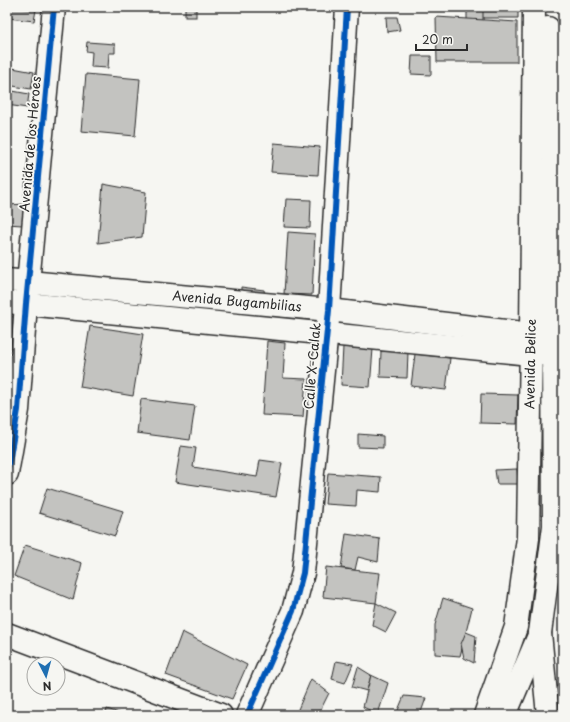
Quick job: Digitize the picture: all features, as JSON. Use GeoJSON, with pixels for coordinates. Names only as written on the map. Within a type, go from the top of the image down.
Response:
{"type":"FeatureCollection","features":[{"type":"Feature","properties":{"kind":"street","name":"Avenida de los Héroes"},"geometry":{"type":"LineString","coordinates":[[7,474],[18,410],[16,303],[28,282],[54,7]]}},
{"type":"Feature","properties":{"kind":"street","name":"Calle X-Calak"},"geometry":{"type":"LineString","coordinates":[[247,715],[293,611],[303,573],[309,527],[329,310],[347,7]]}},
{"type":"Feature","properties":{"kind":"street","name":"Avenida Belice"},"geometry":{"type":"LineString","coordinates":[[485,715],[516,627],[528,538],[534,7]]}},
{"type":"Feature","properties":{"kind":"street","name":"Avenida Belice"},"geometry":{"type":"LineString","coordinates":[[505,715],[540,633],[559,526],[556,155],[548,7]]}},
{"type":"Feature","properties":{"kind":"street","name":"Avenida Bugambilias"},"geometry":{"type":"LineString","coordinates":[[7,280],[329,310],[530,344]]}},
{"type":"Feature","properties":{"kind":"street","name":"Avenida Bugambilias"},"geometry":{"type":"LineString","coordinates":[[16,303],[326,333],[530,344],[558,344]]}},
{"type":"Feature","properties":{"kind":"street"},"geometry":{"type":"LineString","coordinates":[[540,633],[548,715]]}},
{"type":"Feature","properties":{"kind":"street"},"geometry":{"type":"LineString","coordinates":[[7,634],[221,715]]}},
{"type":"Feature","properties":{"kind":"building"},"geometry":{"type":"Polygon","coordinates":[[[9,7],[36,10],[34,21],[8,18],[9,7]]]}},
{"type":"Feature","properties":{"kind":"building"},"geometry":{"type":"Polygon","coordinates":[[[185,7],[196,7],[196,17],[185,17],[185,7]]]}},
{"type":"Feature","properties":{"kind":"building"},"geometry":{"type":"Polygon","coordinates":[[[467,7],[518,7],[518,18],[483,18],[467,7]]]}},
{"type":"Feature","properties":{"kind":"building"},"geometry":{"type":"Polygon","coordinates":[[[483,7],[483,21],[467,22],[467,8],[483,7]]]}},
{"type":"Feature","properties":{"kind":"building"},"geometry":{"type":"Polygon","coordinates":[[[386,17],[397,17],[400,30],[387,32],[386,17]]]}},
{"type":"Feature","properties":{"kind":"building"},"geometry":{"type":"Polygon","coordinates":[[[436,17],[517,22],[517,62],[437,62],[436,17]]]}},
{"type":"Feature","properties":{"kind":"building"},"geometry":{"type":"Polygon","coordinates":[[[87,42],[115,44],[115,53],[109,53],[108,68],[91,67],[92,52],[86,51],[87,42]]]}},
{"type":"Feature","properties":{"kind":"building"},"geometry":{"type":"Polygon","coordinates":[[[412,56],[431,56],[431,75],[411,74],[412,56]]]}},
{"type":"Feature","properties":{"kind":"building"},"geometry":{"type":"Polygon","coordinates":[[[7,67],[34,72],[31,89],[7,85],[7,67]]]}},
{"type":"Feature","properties":{"kind":"building"},"geometry":{"type":"Polygon","coordinates":[[[86,74],[140,79],[135,136],[81,131],[86,74]]]}},
{"type":"Feature","properties":{"kind":"building"},"geometry":{"type":"Polygon","coordinates":[[[7,90],[29,94],[27,108],[7,105],[7,90]]]}},
{"type":"Feature","properties":{"kind":"building"},"geometry":{"type":"Polygon","coordinates":[[[274,143],[320,147],[318,175],[271,172],[274,143]]]}},
{"type":"Feature","properties":{"kind":"building"},"geometry":{"type":"Polygon","coordinates":[[[103,184],[146,192],[142,237],[98,243],[103,184]]]}},
{"type":"Feature","properties":{"kind":"building"},"geometry":{"type":"Polygon","coordinates":[[[286,199],[311,200],[310,228],[284,227],[286,199]]]}},
{"type":"Feature","properties":{"kind":"building"},"geometry":{"type":"Polygon","coordinates":[[[27,204],[22,225],[7,224],[7,205],[27,204]]]}},
{"type":"Feature","properties":{"kind":"building"},"geometry":{"type":"Polygon","coordinates":[[[288,232],[315,234],[312,295],[284,294],[288,232]]]}},
{"type":"Feature","properties":{"kind":"building"},"geometry":{"type":"Polygon","coordinates":[[[241,287],[264,290],[266,300],[241,299],[241,287]]]}},
{"type":"Feature","properties":{"kind":"building"},"geometry":{"type":"Polygon","coordinates":[[[7,316],[14,317],[9,358],[7,357],[7,316]]]}},
{"type":"Feature","properties":{"kind":"building"},"geometry":{"type":"Polygon","coordinates":[[[90,326],[143,334],[133,396],[80,387],[90,326]]]}},
{"type":"Feature","properties":{"kind":"building"},"geometry":{"type":"Polygon","coordinates":[[[267,341],[285,343],[283,378],[306,379],[303,417],[262,415],[267,341]]]}},
{"type":"Feature","properties":{"kind":"building"},"geometry":{"type":"Polygon","coordinates":[[[343,347],[373,349],[370,387],[341,385],[343,347]]]}},
{"type":"Feature","properties":{"kind":"building"},"geometry":{"type":"Polygon","coordinates":[[[381,351],[408,352],[407,378],[380,377],[381,351]]]}},
{"type":"Feature","properties":{"kind":"building"},"geometry":{"type":"Polygon","coordinates":[[[415,354],[450,358],[446,390],[411,386],[415,354]]]}},
{"type":"Feature","properties":{"kind":"building"},"geometry":{"type":"Polygon","coordinates":[[[481,394],[518,395],[517,424],[480,423],[481,394]]]}},
{"type":"Feature","properties":{"kind":"building"},"geometry":{"type":"Polygon","coordinates":[[[141,399],[195,406],[190,440],[137,433],[141,399]]]}},
{"type":"Feature","properties":{"kind":"building"},"geometry":{"type":"Polygon","coordinates":[[[358,434],[383,436],[383,448],[358,447],[358,434]]]}},
{"type":"Feature","properties":{"kind":"building"},"geometry":{"type":"Polygon","coordinates":[[[181,446],[196,448],[193,467],[257,477],[260,460],[282,463],[276,497],[175,482],[181,446]]]}},
{"type":"Feature","properties":{"kind":"building"},"geometry":{"type":"Polygon","coordinates":[[[517,469],[518,484],[497,484],[495,470],[517,469]]]}},
{"type":"Feature","properties":{"kind":"building"},"geometry":{"type":"Polygon","coordinates":[[[328,473],[381,477],[380,492],[357,490],[356,506],[325,504],[328,473]]]}},
{"type":"Feature","properties":{"kind":"building"},"geometry":{"type":"Polygon","coordinates":[[[47,488],[123,511],[115,536],[39,513],[47,488]]]}},
{"type":"Feature","properties":{"kind":"building"},"geometry":{"type":"Polygon","coordinates":[[[346,534],[380,539],[378,562],[358,557],[355,570],[341,568],[346,534]]]}},
{"type":"Feature","properties":{"kind":"building"},"geometry":{"type":"Polygon","coordinates":[[[25,545],[82,563],[73,600],[14,576],[25,545]]]}},
{"type":"Feature","properties":{"kind":"building"},"geometry":{"type":"Polygon","coordinates":[[[326,567],[380,573],[376,603],[323,597],[326,567]]]}},
{"type":"Feature","properties":{"kind":"building"},"geometry":{"type":"Polygon","coordinates":[[[443,598],[472,608],[460,656],[435,654],[435,625],[443,598]]]}},
{"type":"Feature","properties":{"kind":"building"},"geometry":{"type":"Polygon","coordinates":[[[376,603],[396,613],[386,632],[372,625],[376,603]]]}},
{"type":"Feature","properties":{"kind":"building"},"geometry":{"type":"Polygon","coordinates":[[[182,632],[247,665],[232,699],[166,675],[182,632]]]}},
{"type":"Feature","properties":{"kind":"building"},"geometry":{"type":"Polygon","coordinates":[[[466,632],[476,636],[474,663],[464,658],[461,644],[466,632]]]}},
{"type":"Feature","properties":{"kind":"building"},"geometry":{"type":"Polygon","coordinates":[[[336,661],[353,664],[345,683],[332,679],[336,661]]]}},
{"type":"Feature","properties":{"kind":"building"},"geometry":{"type":"Polygon","coordinates":[[[358,667],[371,675],[367,691],[352,687],[358,667]]]}},
{"type":"Feature","properties":{"kind":"building"},"geometry":{"type":"Polygon","coordinates":[[[371,675],[388,683],[378,714],[363,707],[371,675]]]}},
{"type":"Feature","properties":{"kind":"building"},"geometry":{"type":"Polygon","coordinates":[[[311,679],[329,693],[318,715],[296,714],[311,679]]]}},
{"type":"Feature","properties":{"kind":"building"},"geometry":{"type":"Polygon","coordinates":[[[404,696],[426,698],[420,715],[396,715],[404,696]]]}},
{"type":"Feature","properties":{"kind":"building"},"geometry":{"type":"Polygon","coordinates":[[[107,709],[125,715],[105,715],[107,709]]]}},
{"type":"Feature","properties":{"kind":"cycle path"},"geometry":{"type":"LineString","coordinates":[[7,474],[18,410],[26,304],[54,7]]}},
{"type":"Feature","properties":{"kind":"cycle path"},"geometry":{"type":"LineString","coordinates":[[247,715],[293,611],[303,573],[329,310],[347,7]]}}]}
